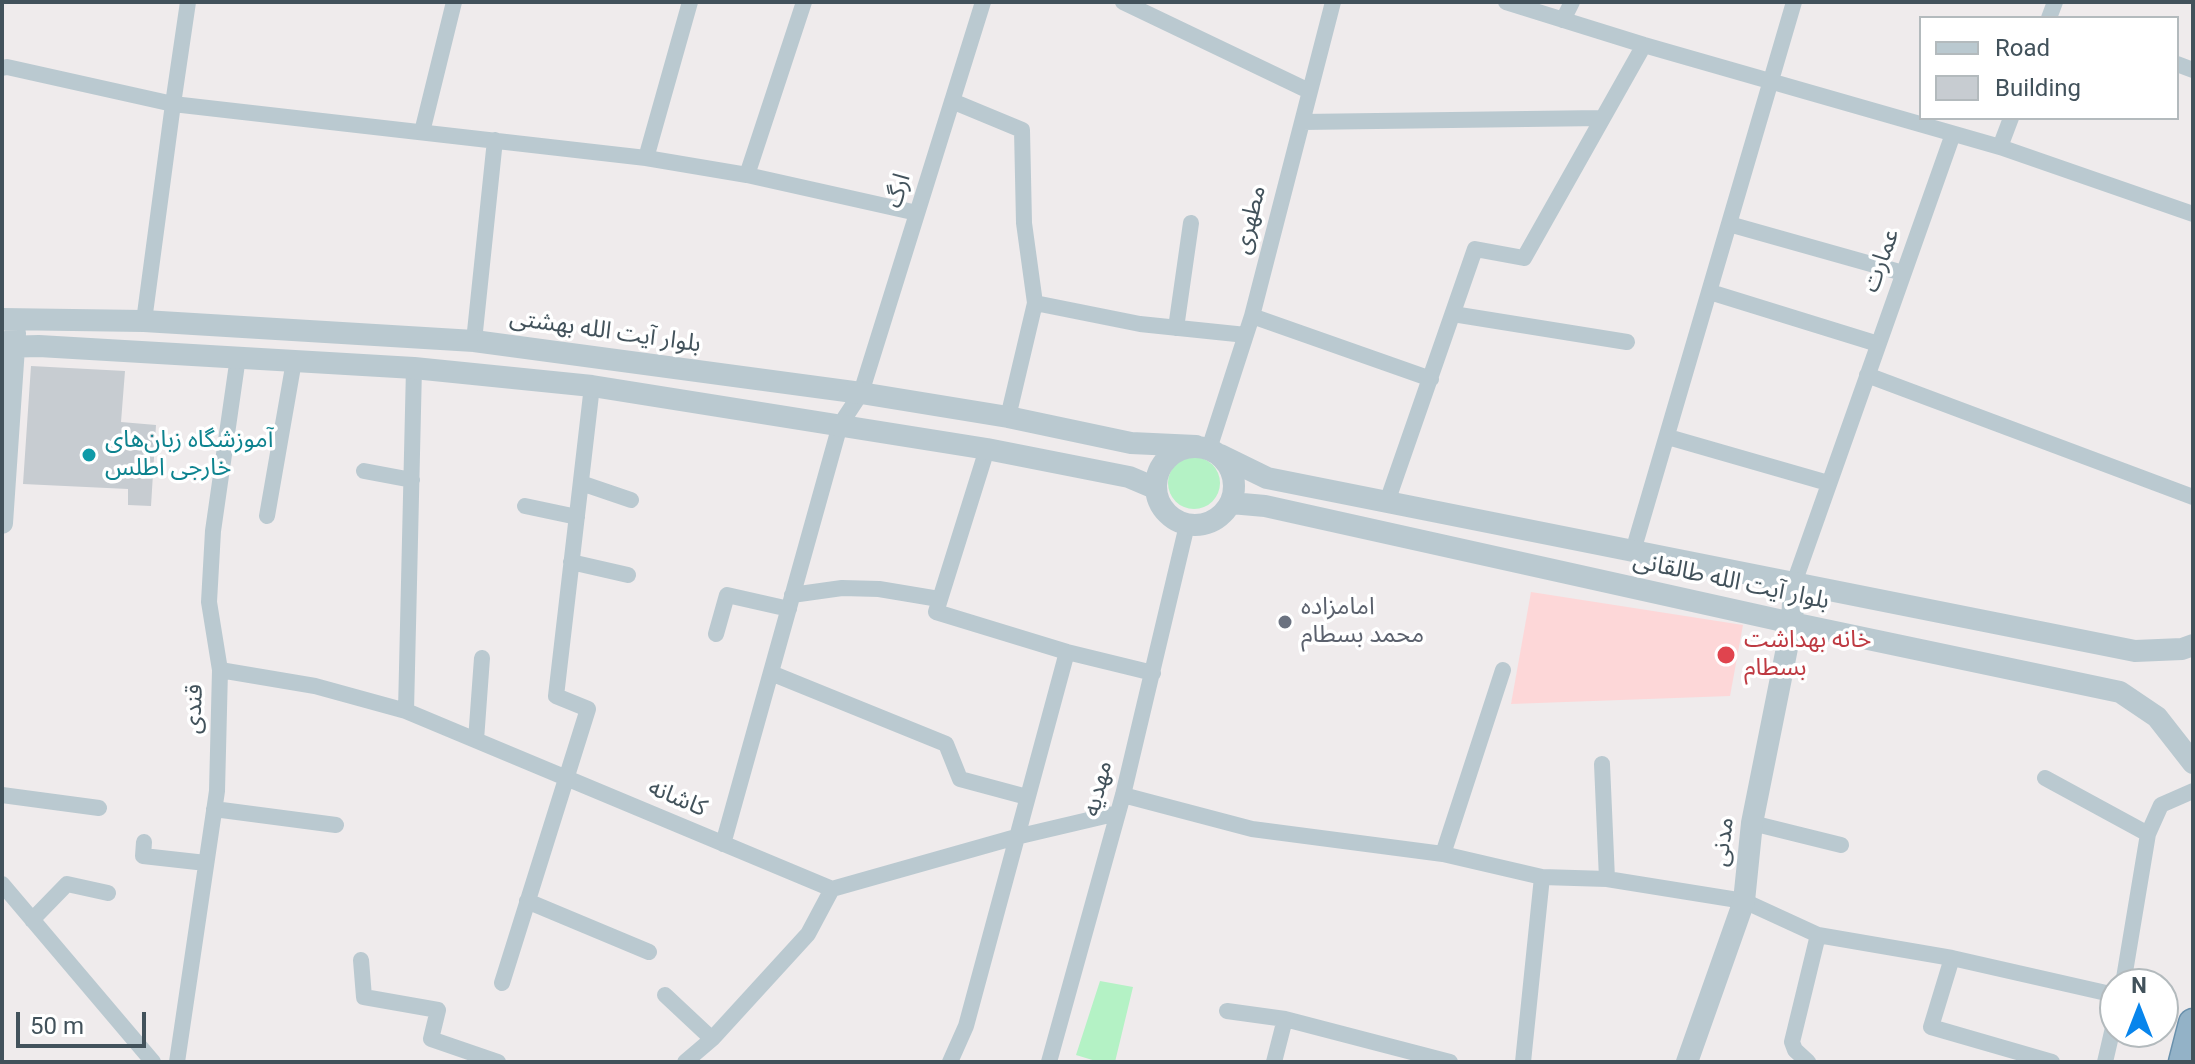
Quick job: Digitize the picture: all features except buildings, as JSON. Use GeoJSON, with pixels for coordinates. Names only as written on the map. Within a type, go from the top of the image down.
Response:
{"type":"FeatureCollection","features":[{"type":"Feature","properties":{"kind":"highway"},"geometry":{"type":"LineString","coordinates":[[2183,1062],[2193,1023]]}},
{"type":"Feature","properties":{"kind":"street"},"geometry":{"type":"LineString","coordinates":[[144,321],[188,2]]}},
{"type":"Feature","properties":{"kind":"street"},"geometry":{"type":"LineString","coordinates":[[422,132],[454,2]]}},
{"type":"Feature","properties":{"kind":"street"},"geometry":{"type":"LineString","coordinates":[[646,158],[690,2]]}},
{"type":"Feature","properties":{"kind":"street"},"geometry":{"type":"LineString","coordinates":[[747,175],[804,2]]}},
{"type":"Feature","properties":{"kind":"street"},"geometry":{"type":"LineString","coordinates":[[1123,2],[1309,91]]}},
{"type":"Feature","properties":{"kind":"street","name":"مطهری"},"geometry":{"type":"LineString","coordinates":[[1208,450],[1252,316],[1333,2]]}},
{"type":"Feature","properties":{"kind":"street"},"geometry":{"type":"LineString","coordinates":[[1506,2],[2000,147],[2193,214]]}},
{"type":"Feature","properties":{"kind":"street"},"geometry":{"type":"LineString","coordinates":[[1563,20],[1572,2]]}},
{"type":"Feature","properties":{"kind":"street"},"geometry":{"type":"LineString","coordinates":[[1633,551],[1794,2]]}},
{"type":"Feature","properties":{"kind":"street","name":"ارگ"},"geometry":{"type":"LineString","coordinates":[[723,844],[840,425],[861,393],[980,3]]}},
{"type":"Feature","properties":{"kind":"street"},"geometry":{"type":"LineString","coordinates":[[1387,502],[1475,249],[1524,258],[1644,45]]}},
{"type":"Feature","properties":{"kind":"street"},"geometry":{"type":"LineString","coordinates":[[4,65],[173,104],[646,158],[747,175],[917,213]]}},
{"type":"Feature","properties":{"kind":"street"},"geometry":{"type":"LineString","coordinates":[[952,101],[1022,130],[1024,223],[1035,303],[1008,417]]}},
{"type":"Feature","properties":{"kind":"street"},"geometry":{"type":"LineString","coordinates":[[1302,122],[1601,118]]}},
{"type":"Feature","properties":{"kind":"street"},"geometry":{"type":"LineString","coordinates":[[2000,147],[2010,120]]}},
{"type":"Feature","properties":{"kind":"street","name":"عمارت"},"geometry":{"type":"LineString","coordinates":[[1794,583],[1953,134]]}},
{"type":"Feature","properties":{"kind":"street"},"geometry":{"type":"LineString","coordinates":[[474,341],[495,140]]}},
{"type":"Feature","properties":{"kind":"street"},"geometry":{"type":"LineString","coordinates":[[1176,328],[1191,223]]}},
{"type":"Feature","properties":{"kind":"street"},"geometry":{"type":"LineString","coordinates":[[1729,224],[1903,273]]}},
{"type":"Feature","properties":{"kind":"street"},"geometry":{"type":"LineString","coordinates":[[1710,292],[1878,344]]}},
{"type":"Feature","properties":{"kind":"street"},"geometry":{"type":"LineString","coordinates":[[1035,303],[1140,324],[1246,335]]}},
{"type":"Feature","properties":{"kind":"street"},"geometry":{"type":"LineString","coordinates":[[2,523],[9,347],[6,314]]}},
{"type":"Feature","properties":{"kind":"street","name":"بلوار آیت الله بهشتی"},"geometry":{"type":"LineString","coordinates":[[6,314],[474,341],[861,393],[1008,417],[1131,443],[1208,450]]}},
{"type":"Feature","properties":{"kind":"street"},"geometry":{"type":"LineString","coordinates":[[1453,314],[1627,342]]}},
{"type":"Feature","properties":{"kind":"street"},"geometry":{"type":"LineString","coordinates":[[1252,316],[1431,379]]}},
{"type":"Feature","properties":{"kind":"street"},"geometry":{"type":"LineString","coordinates":[[9,347],[414,368],[592,386],[987,449],[1129,477],[1155,488]]}},
{"type":"Feature","properties":{"kind":"street","name":"قندی"},"geometry":{"type":"LineString","coordinates":[[177,1062],[214,809],[220,670],[209,602],[213,531],[238,357]]}},
{"type":"Feature","properties":{"kind":"street"},"geometry":{"type":"LineString","coordinates":[[267,516],[294,361]]}},
{"type":"Feature","properties":{"kind":"street"},"geometry":{"type":"LineString","coordinates":[[406,711],[414,368]]}},
{"type":"Feature","properties":{"kind":"street"},"geometry":{"type":"LineString","coordinates":[[1867,375],[2193,497]]}},
{"type":"Feature","properties":{"kind":"street"},"geometry":{"type":"LineString","coordinates":[[502,983],[588,709],[556,696],[592,386]]}},
{"type":"Feature","properties":{"kind":"street"},"geometry":{"type":"LineString","coordinates":[[1668,437],[1828,483]]}},
{"type":"Feature","properties":{"kind":"street"},"geometry":{"type":"LineString","coordinates":[[987,449],[936,612],[1067,652],[1153,673]]}},
{"type":"Feature","properties":{"kind":"street"},"geometry":{"type":"LineString","coordinates":[[1208,450],[1229,465],[1234,477],[1231,503],[1213,521],[1187,525],[1165,512],[1158,501],[1156,475],[1171,454],[1208,450]]}},
{"type":"Feature","properties":{"kind":"street","name":"بلوار آیت الله طالقانی"},"geometry":{"type":"LineString","coordinates":[[1208,450],[1267,478],[2135,651],[2182,649],[2193,645]]}},
{"type":"Feature","properties":{"kind":"street"},"geometry":{"type":"LineString","coordinates":[[364,471],[412,480]]}},
{"type":"Feature","properties":{"kind":"street"},"geometry":{"type":"LineString","coordinates":[[581,483],[631,500]]}},
{"type":"Feature","properties":{"kind":"street","name":"بلوار آیت الله طالقانی"},"geometry":{"type":"LineString","coordinates":[[1231,503],[1265,506],[2120,692],[2157,717],[2193,763]]}},
{"type":"Feature","properties":{"kind":"street"},"geometry":{"type":"LineString","coordinates":[[525,506],[577,517]]}},
{"type":"Feature","properties":{"kind":"street","name":"مهدیه"},"geometry":{"type":"LineString","coordinates":[[1049,1062],[1123,795],[1187,525]]}},
{"type":"Feature","properties":{"kind":"street"},"geometry":{"type":"LineString","coordinates":[[571,562],[628,575]]}},
{"type":"Feature","properties":{"kind":"street","name":"مدنی"},"geometry":{"type":"LineString","coordinates":[[1687,1062],[1744,901],[1752,823],[1792,623],[1794,583]]}},
{"type":"Feature","properties":{"kind":"street"},"geometry":{"type":"LineString","coordinates":[[716,634],[727,595],[790,602],[842,588],[879,589],[939,599]]}},
{"type":"Feature","properties":{"kind":"street"},"geometry":{"type":"LineString","coordinates":[[950,1062],[966,1026],[1067,652]]}},
{"type":"Feature","properties":{"kind":"street"},"geometry":{"type":"LineString","coordinates":[[476,740],[482,658]]}},
{"type":"Feature","properties":{"kind":"street","name":"کاشانه"},"geometry":{"type":"LineString","coordinates":[[220,670],[315,686],[406,711],[832,889]]}},
{"type":"Feature","properties":{"kind":"street"},"geometry":{"type":"LineString","coordinates":[[1443,854],[1503,670]]}},
{"type":"Feature","properties":{"kind":"street"},"geometry":{"type":"LineString","coordinates":[[771,673],[946,744],[960,779],[1027,797]]}},
{"type":"Feature","properties":{"kind":"street"},"geometry":{"type":"LineString","coordinates":[[1602,764],[1607,879]]}},
{"type":"Feature","properties":{"kind":"street"},"geometry":{"type":"LineString","coordinates":[[2045,778],[2148,834]]}},
{"type":"Feature","properties":{"kind":"street"},"geometry":{"type":"LineString","coordinates":[[2126,968],[2148,834],[2161,805],[2193,791]]}},
{"type":"Feature","properties":{"kind":"street"},"geometry":{"type":"LineString","coordinates":[[2,795],[99,808]]}},
{"type":"Feature","properties":{"kind":"street"},"geometry":{"type":"LineString","coordinates":[[1123,795],[1252,829],[1443,854],[1542,877],[1607,879],[1744,901],[1818,935],[1952,958],[2099,991]]}},
{"type":"Feature","properties":{"kind":"street"},"geometry":{"type":"LineString","coordinates":[[214,809],[336,825]]}},
{"type":"Feature","properties":{"kind":"street"},"geometry":{"type":"LineString","coordinates":[[685,1062],[712,1039],[808,934],[832,889],[1016,837],[1118,813]]}},
{"type":"Feature","properties":{"kind":"street"},"geometry":{"type":"LineString","coordinates":[[1752,823],[1841,845]]}},
{"type":"Feature","properties":{"kind":"street"},"geometry":{"type":"LineString","coordinates":[[144,842],[143,856],[206,863]]}},
{"type":"Feature","properties":{"kind":"street"},"geometry":{"type":"LineString","coordinates":[[1523,1062],[1542,877]]}},
{"type":"Feature","properties":{"kind":"street"},"geometry":{"type":"LineString","coordinates":[[2,884],[153,1062]]}},
{"type":"Feature","properties":{"kind":"street"},"geometry":{"type":"LineString","coordinates":[[32,920],[67,884],[108,893]]}},
{"type":"Feature","properties":{"kind":"street"},"geometry":{"type":"LineString","coordinates":[[527,901],[649,952]]}},
{"type":"Feature","properties":{"kind":"street"},"geometry":{"type":"LineString","coordinates":[[1808,1062],[1795,1050],[1792,1042],[1818,935]]}},
{"type":"Feature","properties":{"kind":"street"},"geometry":{"type":"LineString","coordinates":[[1952,958],[1931,1027],[2052,1062]]}},
{"type":"Feature","properties":{"kind":"street"},"geometry":{"type":"LineString","coordinates":[[361,960],[364,997],[438,1010],[431,1039],[498,1062]]}},
{"type":"Feature","properties":{"kind":"street"},"geometry":{"type":"LineString","coordinates":[[665,995],[712,1039]]}},
{"type":"Feature","properties":{"kind":"street"},"geometry":{"type":"LineString","coordinates":[[1227,1011],[1285,1019],[1450,1062]]}},
{"type":"Feature","properties":{"kind":"street"},"geometry":{"type":"LineString","coordinates":[[1274,1062],[1285,1019]]}},
{"type":"Feature","properties":{"kind":"shaded area"},"geometry":{"type":"Polygon","coordinates":[[[1531,592],[1743,625],[1730,696],[1511,704],[1531,592]]]}},
{"type":"Feature","properties":{"kind":"green space"},"geometry":{"type":"Polygon","coordinates":[[[1194,457],[1213,464],[1220,483],[1213,502],[1194,509],[1175,502],[1168,483],[1175,464],[1194,457]]]}},
{"type":"Feature","properties":{"kind":"green space"},"geometry":{"type":"Polygon","coordinates":[[[1100,981],[1133,987],[1115,1062],[1099,1062],[1076,1055],[1100,981]]]}},
{"type":"Feature","properties":{"kind":"place","name":"آموزشگاه زبان‌های خارجی اطلس"},"geometry":{"type":"Point","coordinates":[89,455]}},
{"type":"Feature","properties":{"kind":"place","name":"امامزاده محمد بسطام"},"geometry":{"type":"Point","coordinates":[1285,622]}},
{"type":"Feature","properties":{"kind":"place","name":"خانه بهداشت بسطام"},"geometry":{"type":"Point","coordinates":[1726,655]}}]}
